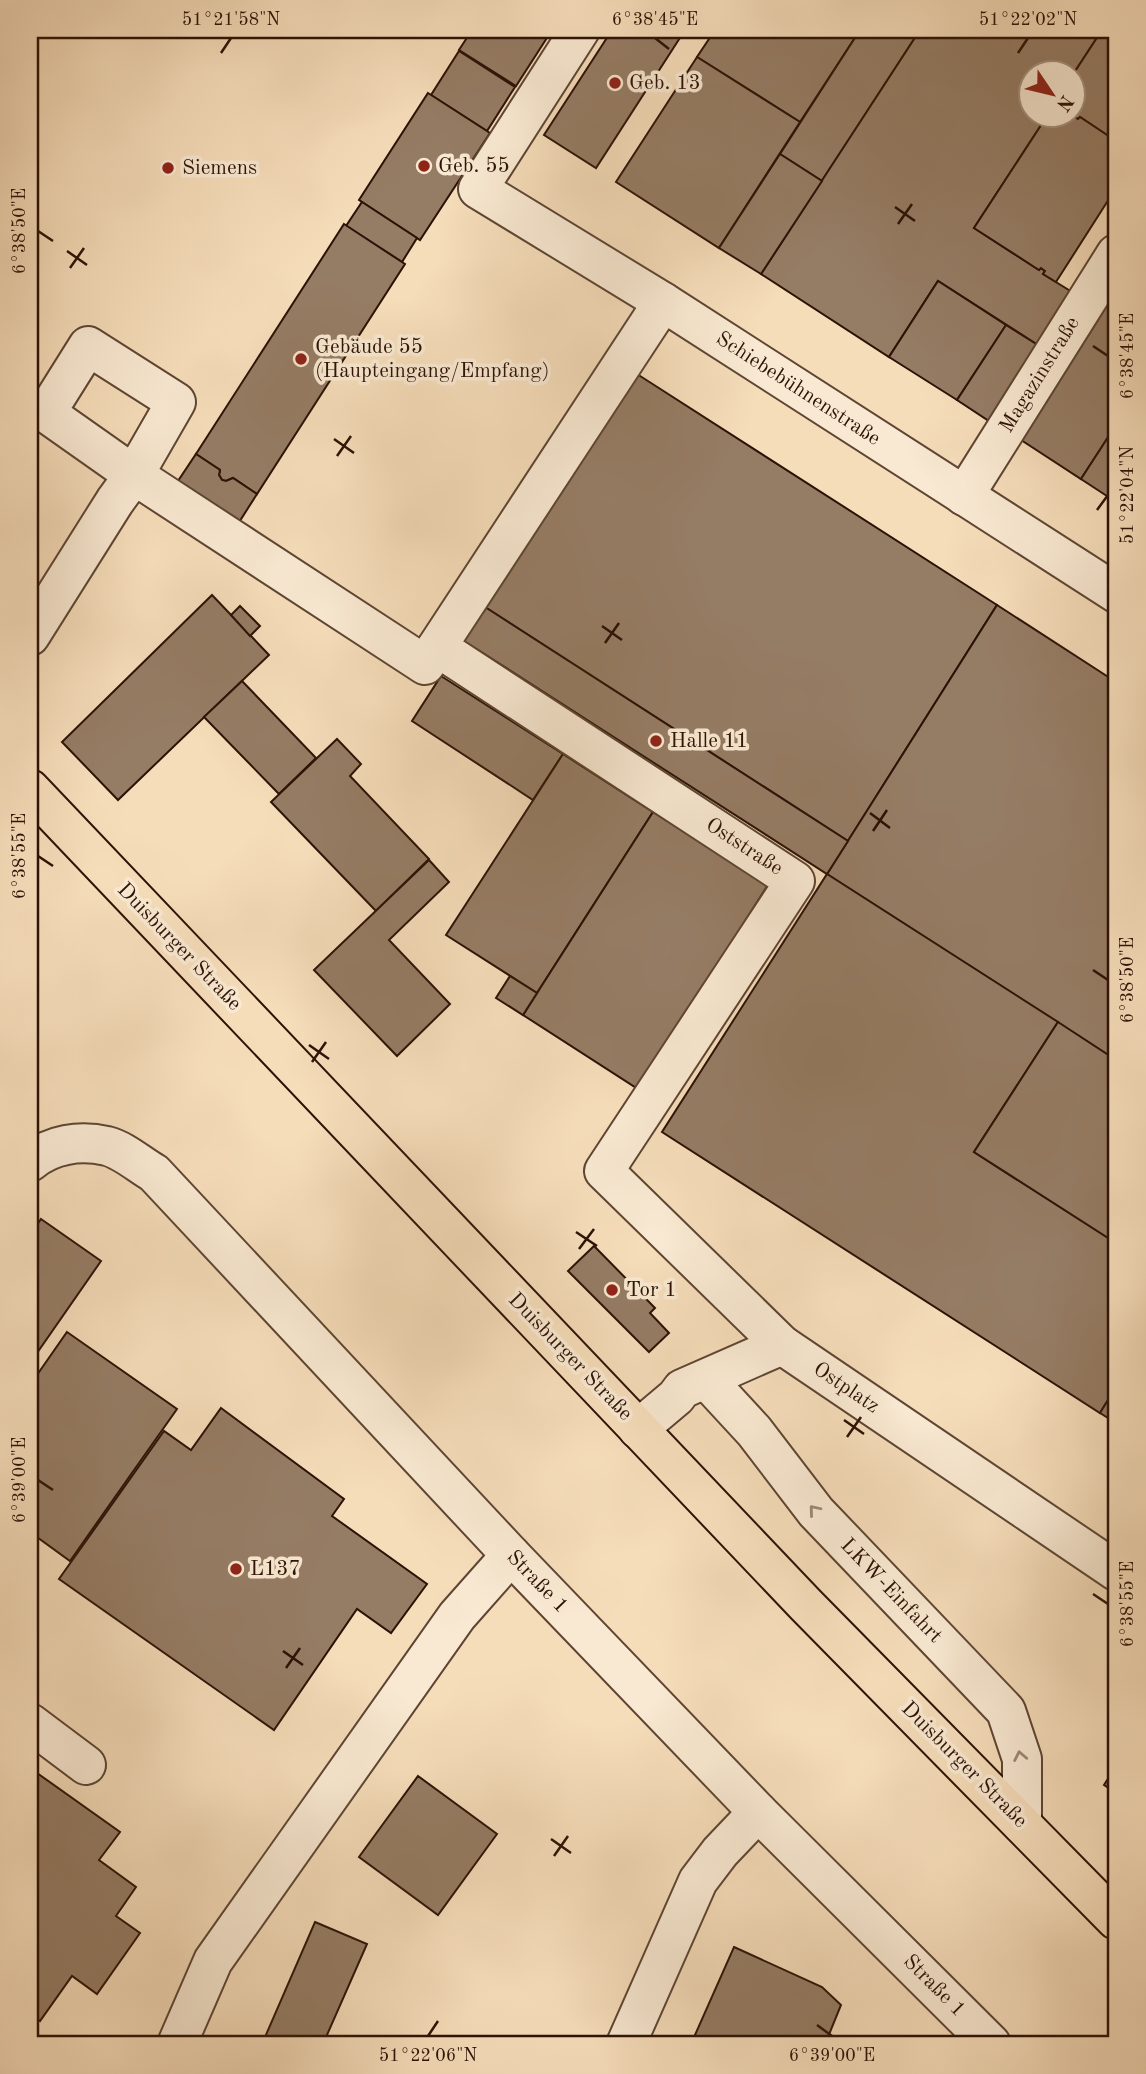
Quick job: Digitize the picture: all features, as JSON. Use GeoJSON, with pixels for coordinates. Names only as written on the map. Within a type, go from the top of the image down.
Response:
{"type":"FeatureCollection","features":[{"type":"Feature","properties":{"kind":"main road","name":"Duisburger Straße"},"geometry":{"type":"LineString","coordinates":[[30,789],[806,1605],[1116,1920]]}},
{"type":"Feature","properties":{"kind":"lane","name":"Schiebebühnenstraße"},"geometry":{"type":"LineString","coordinates":[[580,30],[478,189],[663,302],[1116,593]]}},
{"type":"Feature","properties":{"kind":"lane","name":"Magazinstraße"},"geometry":{"type":"LineString","coordinates":[[964,496],[1116,254]]}},
{"type":"Feature","properties":{"kind":"lane"},"geometry":{"type":"LineString","coordinates":[[30,636],[134,475],[425,664],[663,302]]}},
{"type":"Feature","properties":{"kind":"lane","name":"Oststraße"},"geometry":{"type":"LineString","coordinates":[[437,647],[795,881],[604,1171]]}},
{"type":"Feature","properties":{"kind":"lane","name":"Straße 1"},"geometry":{"type":"LineString","coordinates":[[30,1162],[40,1153],[73,1143],[109,1146],[154,1173],[511,1555],[982,2041]]}},
{"type":"Feature","properties":{"kind":"lane","name":"Ostplatz"},"geometry":{"type":"LineString","coordinates":[[604,1171],[782,1345],[1116,1571]]}},
{"type":"Feature","properties":{"kind":"lane"},"geometry":{"type":"LineString","coordinates":[[638,1429],[676,1397],[681,1389],[782,1345]]}},
{"type":"Feature","properties":{"kind":"lane","name":"LKW-Einfahrt"},"geometry":{"type":"LineString","coordinates":[[706,1379],[754,1431],[816,1512],[1006,1711],[1022,1759],[1022,1824]]}},
{"type":"Feature","properties":{"kind":"lane"},"geometry":{"type":"LineString","coordinates":[[177,2044],[213,1961],[457,1616],[511,1555]]}},
{"type":"Feature","properties":{"kind":"lane"},"geometry":{"type":"LineString","coordinates":[[30,1723],[86,1765]]}},
{"type":"Feature","properties":{"kind":"lane"},"geometry":{"type":"LineString","coordinates":[[626,2044],[698,1881],[720,1852],[758,1812]]}},
{"type":"Feature","properties":{"kind":"building"},"geometry":{"type":"Polygon","coordinates":[[[472,30],[552,30],[516,86],[459,50],[472,30]]]}},
{"type":"Feature","properties":{"kind":"building","name":"Geb. 13"},"geometry":{"type":"Polygon","coordinates":[[[612,30],[685,30],[596,168],[544,135],[612,30]]]}},
{"type":"Feature","properties":{"kind":"building"},"geometry":{"type":"Polygon","coordinates":[[[715,30],[860,30],[800,122],[697,57],[715,30]]]}},
{"type":"Feature","properties":{"kind":"building"},"geometry":{"type":"Polygon","coordinates":[[[860,30],[920,30],[822,181],[780,154],[860,30]]]}},
{"type":"Feature","properties":{"kind":"building"},"geometry":{"type":"Polygon","coordinates":[[[920,30],[1102,30],[1082,60],[1016,60],[1016,130],[1038,130],[974,228],[1039,270],[1041,268],[1045,271],[1043,274],[1072,292],[1041,347],[938,281],[889,357],[761,274],[920,30]]]}},
{"type":"Feature","properties":{"kind":"building"},"geometry":{"type":"Polygon","coordinates":[[[1102,30],[1116,30],[1116,141],[1086,121],[1086,60],[1082,60],[1102,30]]]}},
{"type":"Feature","properties":{"kind":"building"},"geometry":{"type":"Polygon","coordinates":[[[459,51],[515,87],[487,131],[431,95],[459,51]]]}},
{"type":"Feature","properties":{"kind":"building"},"geometry":{"type":"Polygon","coordinates":[[[697,57],[800,122],[719,248],[616,182],[697,57]]]}},
{"type":"Feature","properties":{"kind":"building","name":"Geb. 55"},"geometry":{"type":"Polygon","coordinates":[[[428,93],[490,133],[420,240],[359,200],[428,93]]]}},
{"type":"Feature","properties":{"kind":"building"},"geometry":{"type":"Polygon","coordinates":[[[1086,121],[1116,141],[1116,188],[1056,282],[1043,274],[1045,271],[1041,268],[1039,270],[974,228],[1038,130],[1086,130],[1086,121]]]}},
{"type":"Feature","properties":{"kind":"building"},"geometry":{"type":"Polygon","coordinates":[[[780,154],[822,181],[761,274],[719,248],[780,154]]]}},
{"type":"Feature","properties":{"kind":"building"},"geometry":{"type":"Polygon","coordinates":[[[362,202],[417,238],[402,262],[346,226],[362,202]]]}},
{"type":"Feature","properties":{"kind":"building","name":"Gebäude 55 (Haupteingang/Empfang)"},"geometry":{"type":"Polygon","coordinates":[[[344,224],[405,264],[257,494],[233,478],[222,480],[220,470],[196,454],[344,224]]]}},
{"type":"Feature","properties":{"kind":"building"},"geometry":{"type":"Polygon","coordinates":[[[938,281],[1006,325],[957,400],[889,357],[938,281]]]}},
{"type":"Feature","properties":{"kind":"building"},"geometry":{"type":"Polygon","coordinates":[[[1116,285],[1116,425],[1081,479],[1018,438],[1116,285]]]}},
{"type":"Feature","properties":{"kind":"building"},"geometry":{"type":"Polygon","coordinates":[[[1006,325],[1041,347],[992,423],[957,400],[1006,325]]]}},
{"type":"Feature","properties":{"kind":"building"},"geometry":{"type":"Polygon","coordinates":[[[637,374],[997,605],[848,841],[485,607],[637,374]]]}},
{"type":"Feature","properties":{"kind":"building"},"geometry":{"type":"Polygon","coordinates":[[[1116,425],[1116,502],[1081,479],[1116,425]]]}},
{"type":"Feature","properties":{"kind":"building"},"geometry":{"type":"Polygon","coordinates":[[[196,454],[220,470],[222,480],[233,478],[257,494],[236,527],[174,487],[196,454]]]}},
{"type":"Feature","properties":{"kind":"building"},"geometry":{"type":"Polygon","coordinates":[[[212,595],[269,655],[118,800],[62,742],[212,595]]]}},
{"type":"Feature","properties":{"kind":"building"},"geometry":{"type":"Polygon","coordinates":[[[997,605],[1116,682],[1116,1060],[827,874],[997,605]]]}},
{"type":"Feature","properties":{"kind":"building"},"geometry":{"type":"Polygon","coordinates":[[[240,606],[260,626],[250,636],[231,615],[240,606]]]}},
{"type":"Feature","properties":{"kind":"building","name":"Halle 11"},"geometry":{"type":"Polygon","coordinates":[[[485,607],[848,841],[827,874],[464,641],[485,607]]]}},
{"type":"Feature","properties":{"kind":"building"},"geometry":{"type":"Polygon","coordinates":[[[441,676],[563,754],[533,800],[412,721],[441,676]]]}},
{"type":"Feature","properties":{"kind":"building"},"geometry":{"type":"Polygon","coordinates":[[[242,681],[316,758],[279,794],[204,717],[242,681]]]}},
{"type":"Feature","properties":{"kind":"building"},"geometry":{"type":"Polygon","coordinates":[[[337,739],[361,764],[350,776],[429,859],[376,911],[271,802],[337,739]]]}},
{"type":"Feature","properties":{"kind":"building"},"geometry":{"type":"Polygon","coordinates":[[[563,754],[653,812],[537,993],[446,935],[563,754]]]}},
{"type":"Feature","properties":{"kind":"building"},"geometry":{"type":"Polygon","coordinates":[[[653,812],[768,885],[638,1089],[523,1015],[653,812]]]}},
{"type":"Feature","properties":{"kind":"building"},"geometry":{"type":"Polygon","coordinates":[[[429,860],[449,882],[389,940],[450,1004],[397,1056],[314,970],[429,860]]]}},
{"type":"Feature","properties":{"kind":"building"},"geometry":{"type":"Polygon","coordinates":[[[827,874],[1058,1022],[974,1152],[1116,1243],[1116,1387],[1100,1413],[662,1132],[827,874]]]}},
{"type":"Feature","properties":{"kind":"building"},"geometry":{"type":"Polygon","coordinates":[[[510,976],[537,993],[523,1015],[496,998],[510,976]]]}},
{"type":"Feature","properties":{"kind":"building"},"geometry":{"type":"Polygon","coordinates":[[[1058,1022],[1116,1060],[1116,1243],[974,1152],[1058,1022]]]}},
{"type":"Feature","properties":{"kind":"building"},"geometry":{"type":"Polygon","coordinates":[[[41,1219],[101,1261],[30,1363],[30,1235],[41,1219]]]}},
{"type":"Feature","properties":{"kind":"building","name":"Tor 1"},"geometry":{"type":"Polygon","coordinates":[[[594,1246],[655,1308],[650,1313],[669,1333],[649,1352],[568,1271],[594,1246]]]}},
{"type":"Feature","properties":{"kind":"building"},"geometry":{"type":"Polygon","coordinates":[[[67,1332],[177,1409],[70,1561],[30,1532],[30,1385],[67,1332]]]}},
{"type":"Feature","properties":{"kind":"building"},"geometry":{"type":"Polygon","coordinates":[[[1116,1387],[1116,1423],[1100,1413],[1116,1387]]]}},
{"type":"Feature","properties":{"kind":"building","name":"L137"},"geometry":{"type":"Polygon","coordinates":[[[221,1408],[344,1499],[332,1516],[427,1584],[391,1633],[357,1609],[274,1730],[59,1579],[164,1431],[191,1450],[221,1408]]]}},
{"type":"Feature","properties":{"kind":"building"},"geometry":{"type":"Polygon","coordinates":[[[1116,1766],[1116,1793],[1104,1785],[1116,1766]]]}},
{"type":"Feature","properties":{"kind":"building"},"geometry":{"type":"Polygon","coordinates":[[[30,1768],[120,1832],[99,1860],[136,1887],[116,1916],[140,1933],[97,1994],[72,1976],[40,2021],[30,2014],[30,1768]]]}},
{"type":"Feature","properties":{"kind":"building"},"geometry":{"type":"Polygon","coordinates":[[[418,1776],[497,1834],[438,1915],[359,1857],[418,1776]]]}},
{"type":"Feature","properties":{"kind":"building"},"geometry":{"type":"Polygon","coordinates":[[[315,1922],[367,1944],[323,2044],[262,2044],[315,1922]]]}},
{"type":"Feature","properties":{"kind":"building"},"geometry":{"type":"Polygon","coordinates":[[[734,1947],[822,1987],[841,2005],[828,2037],[844,2044],[691,2044],[734,1947]]]}},
{"type":"Feature","properties":{"kind":"place","name":"Geb. 13"},"geometry":{"type":"Point","coordinates":[615,83]}},
{"type":"Feature","properties":{"kind":"place","name":"Geb. 55"},"geometry":{"type":"Point","coordinates":[424,166]}},
{"type":"Feature","properties":{"kind":"place","name":"Siemens"},"geometry":{"type":"Point","coordinates":[168,168]}},
{"type":"Feature","properties":{"kind":"place","name":"Gebäude 55 (Haupteingang/Empfang)"},"geometry":{"type":"Point","coordinates":[301,359]}},
{"type":"Feature","properties":{"kind":"place","name":"Halle 11"},"geometry":{"type":"Point","coordinates":[656,741]}},
{"type":"Feature","properties":{"kind":"place","name":"Tor 1"},"geometry":{"type":"Point","coordinates":[612,1290]}},
{"type":"Feature","properties":{"kind":"place","name":"L137"},"geometry":{"type":"Point","coordinates":[236,1569]}}]}
